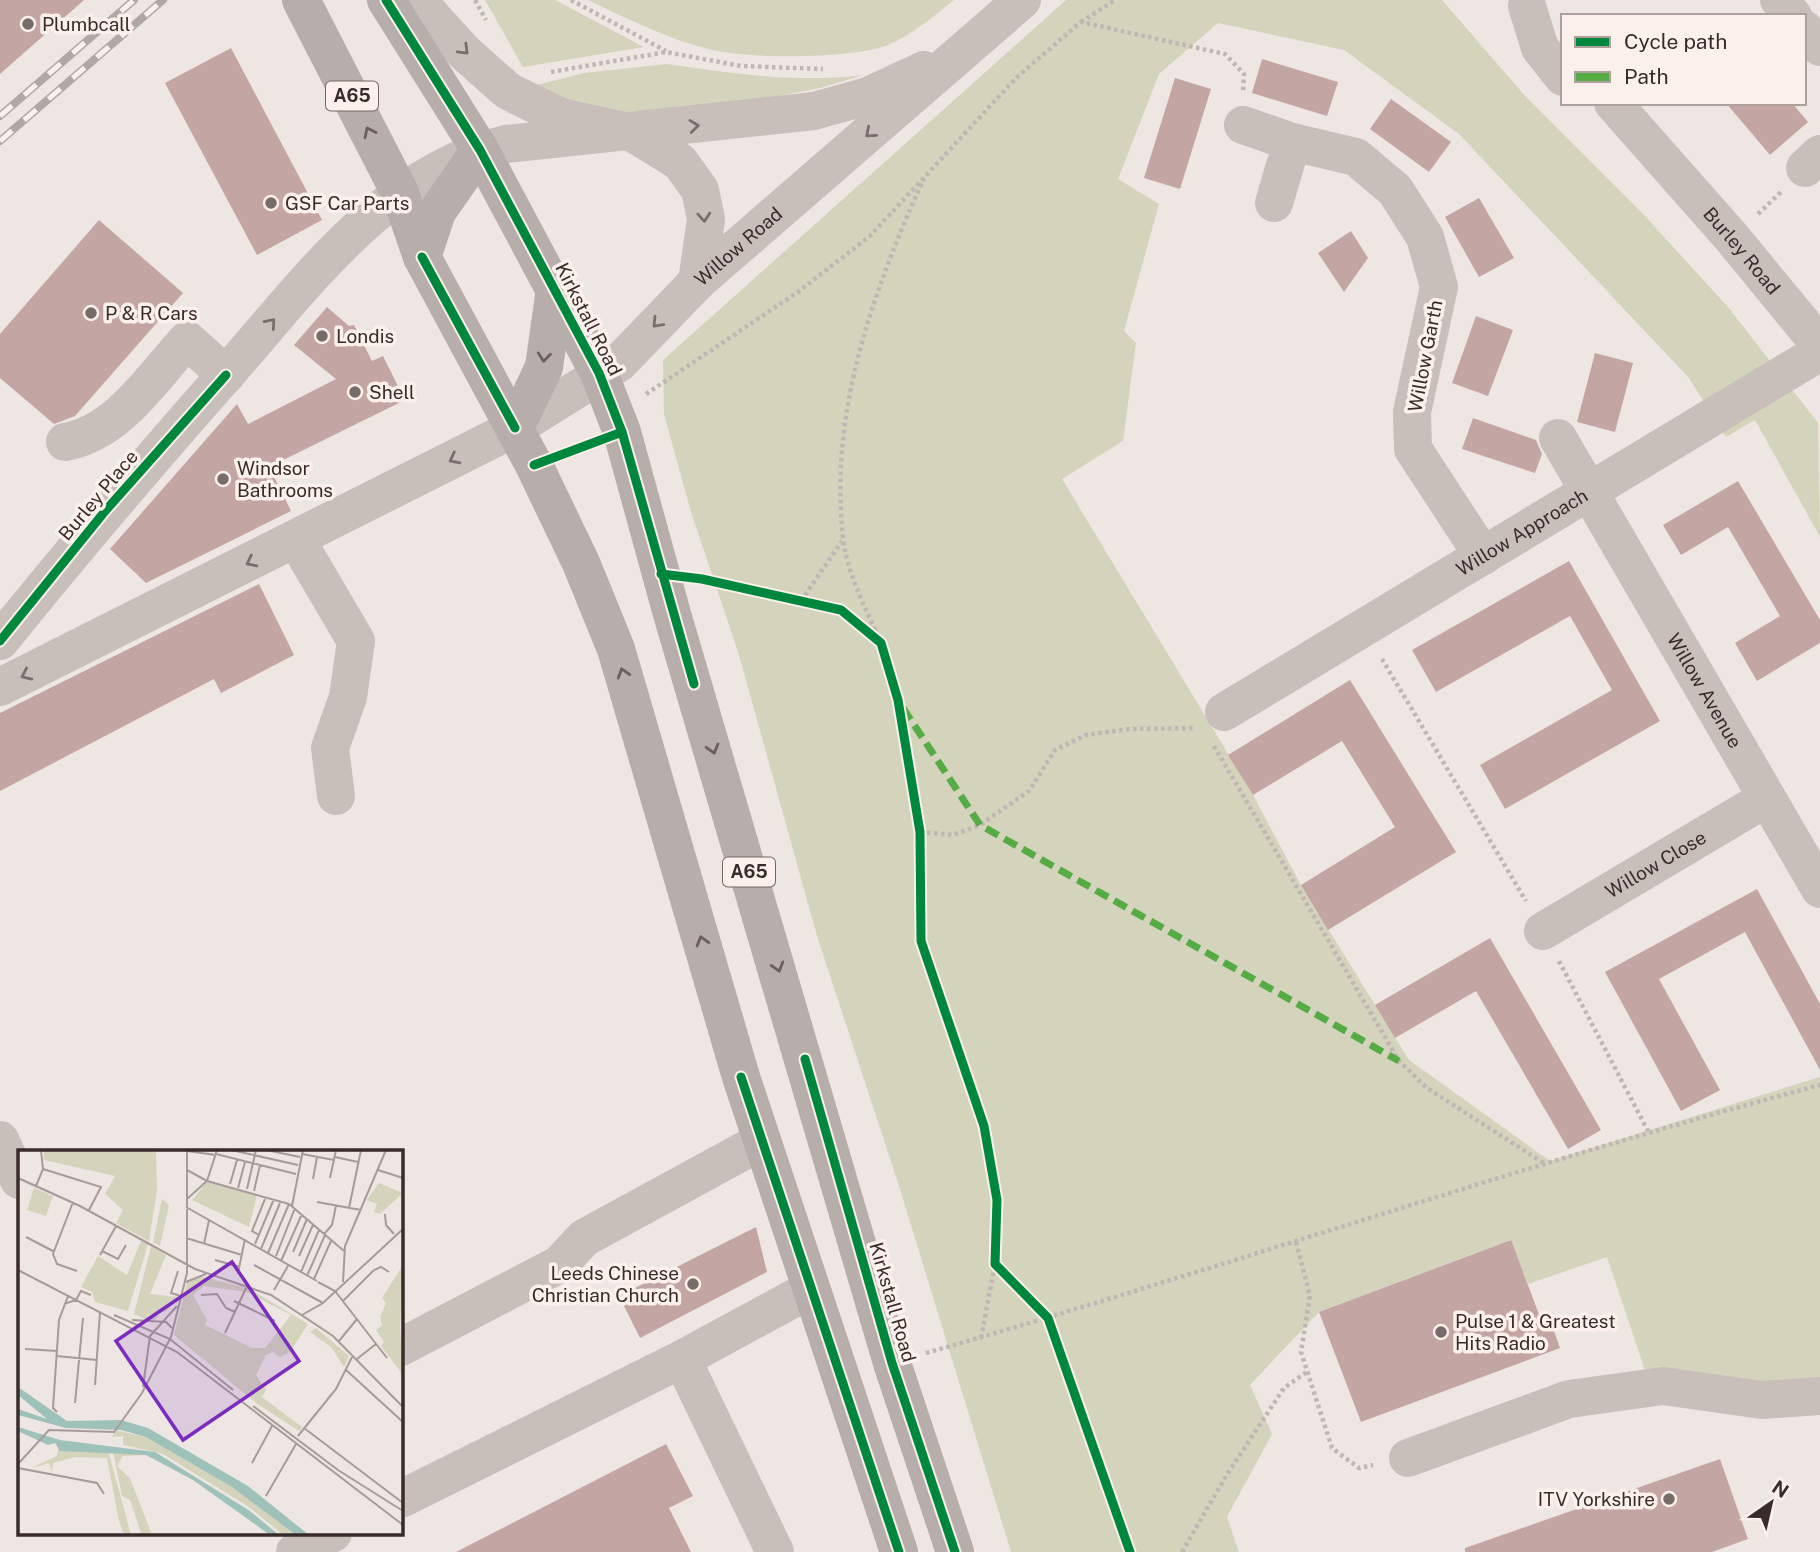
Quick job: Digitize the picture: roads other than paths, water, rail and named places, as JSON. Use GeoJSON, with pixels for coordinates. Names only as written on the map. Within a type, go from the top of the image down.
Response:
{"type":"FeatureCollection","features":[{"type":"Feature","properties":{"kind":"main road","name":"A65"},"geometry":{"type":"LineString","coordinates":[[301,0],[400,193],[422,257],[515,428],[581,563],[616,649],[762,1141],[899,1552]]}},
{"type":"Feature","properties":{"kind":"main road","name":"Kirkstall Road"},"geometry":{"type":"LineString","coordinates":[[386,0],[480,150],[599,373],[622,432],[672,614],[892,1363],[955,1552]]}},
{"type":"Feature","properties":{"kind":"main road"},"geometry":{"type":"LineString","coordinates":[[422,257],[437,212],[480,150]]}},
{"type":"Feature","properties":{"kind":"main road"},"geometry":{"type":"LineString","coordinates":[[515,428],[544,367],[555,289]]}},
{"type":"Feature","properties":{"kind":"street"},"geometry":{"type":"LineString","coordinates":[[417,0],[464,52],[508,91],[561,117],[632,133],[680,162],[700,190],[706,219],[697,282]]}},
{"type":"Feature","properties":{"kind":"street","name":"Willow Road"},"geometry":{"type":"LineString","coordinates":[[515,428],[599,373],[619,363],[697,282],[1022,0]]}},
{"type":"Feature","properties":{"kind":"street"},"geometry":{"type":"LineString","coordinates":[[1779,0],[1791,14]]}},
{"type":"Feature","properties":{"kind":"street"},"geometry":{"type":"LineString","coordinates":[[1523,2],[1561,44]]}},
{"type":"Feature","properties":{"kind":"street"},"geometry":{"type":"LineString","coordinates":[[1523,2],[1540,48],[1561,74]]}},
{"type":"Feature","properties":{"kind":"street"},"geometry":{"type":"LineString","coordinates":[[1806,31],[1820,47]]}},
{"type":"Feature","properties":{"kind":"street","name":"Willow Road"},"geometry":{"type":"LineString","coordinates":[[400,193],[480,150],[506,144],[632,133],[814,111],[868,96],[957,54]]}},
{"type":"Feature","properties":{"kind":"street","name":"Burley Road"},"geometry":{"type":"LineString","coordinates":[[1588,105],[1606,124],[1662,159]]}},
{"type":"Feature","properties":{"kind":"street","name":"Burley Road"},"geometry":{"type":"LineString","coordinates":[[1615,105],[1820,345]]}},
{"type":"Feature","properties":{"kind":"street","name":"Willow Garth"},"geometry":{"type":"LineString","coordinates":[[1243,125],[1292,142],[1356,157],[1395,190],[1425,237],[1439,287],[1412,412],[1413,449],[1483,556]]}},
{"type":"Feature","properties":{"kind":"street"},"geometry":{"type":"LineString","coordinates":[[1274,204],[1292,142]]}},
{"type":"Feature","properties":{"kind":"street","name":"Burley Place"},"geometry":{"type":"LineString","coordinates":[[0,641],[106,510],[323,262],[400,193]]}},
{"type":"Feature","properties":{"kind":"street"},"geometry":{"type":"LineString","coordinates":[[65,442],[87,438],[108,426],[187,340],[226,375]]}},
{"type":"Feature","properties":{"kind":"street","name":"Willow Approach"},"geometry":{"type":"LineString","coordinates":[[1212,726],[1363,628],[1820,352]]}},
{"type":"Feature","properties":{"kind":"street"},"geometry":{"type":"LineString","coordinates":[[0,687],[515,428]]}},
{"type":"Feature","properties":{"kind":"street"},"geometry":{"type":"LineString","coordinates":[[1559,438],[1589,492]]}},
{"type":"Feature","properties":{"kind":"street","name":"Willow Avenue"},"geometry":{"type":"LineString","coordinates":[[1589,492],[1820,889]]}},
{"type":"Feature","properties":{"kind":"street"},"geometry":{"type":"LineString","coordinates":[[296,539],[356,641],[348,697],[330,748],[336,796]]}},
{"type":"Feature","properties":{"kind":"street"},"geometry":{"type":"LineString","coordinates":[[30,603],[42,627],[55,640],[76,651]]}},
{"type":"Feature","properties":{"kind":"street","name":"Willow Close"},"geometry":{"type":"LineString","coordinates":[[1543,930],[1767,798]]}},
{"type":"Feature","properties":{"kind":"street"},"geometry":{"type":"LineString","coordinates":[[0,1140],[18,1178]]}},
{"type":"Feature","properties":{"kind":"street"},"geometry":{"type":"LineString","coordinates":[[402,1346],[560,1264],[584,1238],[762,1141]]}},
{"type":"Feature","properties":{"kind":"street"},"geometry":{"type":"LineString","coordinates":[[402,1499],[682,1359],[811,1289]]}},
{"type":"Feature","properties":{"kind":"street"},"geometry":{"type":"LineString","coordinates":[[682,1359],[775,1552]]}},
{"type":"Feature","properties":{"kind":"street"},"geometry":{"type":"LineString","coordinates":[[1408,1458],[1569,1399],[1663,1386],[1762,1400],[1820,1396]]}},
{"type":"Feature","properties":{"kind":"street"},"geometry":{"type":"LineString","coordinates":[[295,1552],[331,1534]]}},
{"type":"Feature","properties":{"kind":"railway"},"geometry":{"type":"LineString","coordinates":[[0,116],[134,0]]}},
{"type":"Feature","properties":{"kind":"railway"},"geometry":{"type":"LineString","coordinates":[[0,141],[163,0]]}},
{"type":"Feature","properties":{"kind":"place","name":"Plumbcall"},"geometry":{"type":"Point","coordinates":[28,24]}},
{"type":"Feature","properties":{"kind":"place","name":"GSF Car Parts"},"geometry":{"type":"Point","coordinates":[271,203]}},
{"type":"Feature","properties":{"kind":"place","name":"P & R Cars"},"geometry":{"type":"Point","coordinates":[91,313]}},
{"type":"Feature","properties":{"kind":"place","name":"Londis"},"geometry":{"type":"Point","coordinates":[322,336]}},
{"type":"Feature","properties":{"kind":"place","name":"Shell"},"geometry":{"type":"Point","coordinates":[355,392]}},
{"type":"Feature","properties":{"kind":"place","name":"Windsor Bathrooms"},"geometry":{"type":"Point","coordinates":[223,479]}},
{"type":"Feature","properties":{"kind":"place","name":"Leeds Chinese Christian Church"},"geometry":{"type":"Point","coordinates":[693,1284]}},
{"type":"Feature","properties":{"kind":"place","name":"Pulse 1 & Greatest Hits Radio"},"geometry":{"type":"Point","coordinates":[1441,1332]}},
{"type":"Feature","properties":{"kind":"place","name":"ITV Yorkshire"},"geometry":{"type":"Point","coordinates":[1669,1499]}}]}
